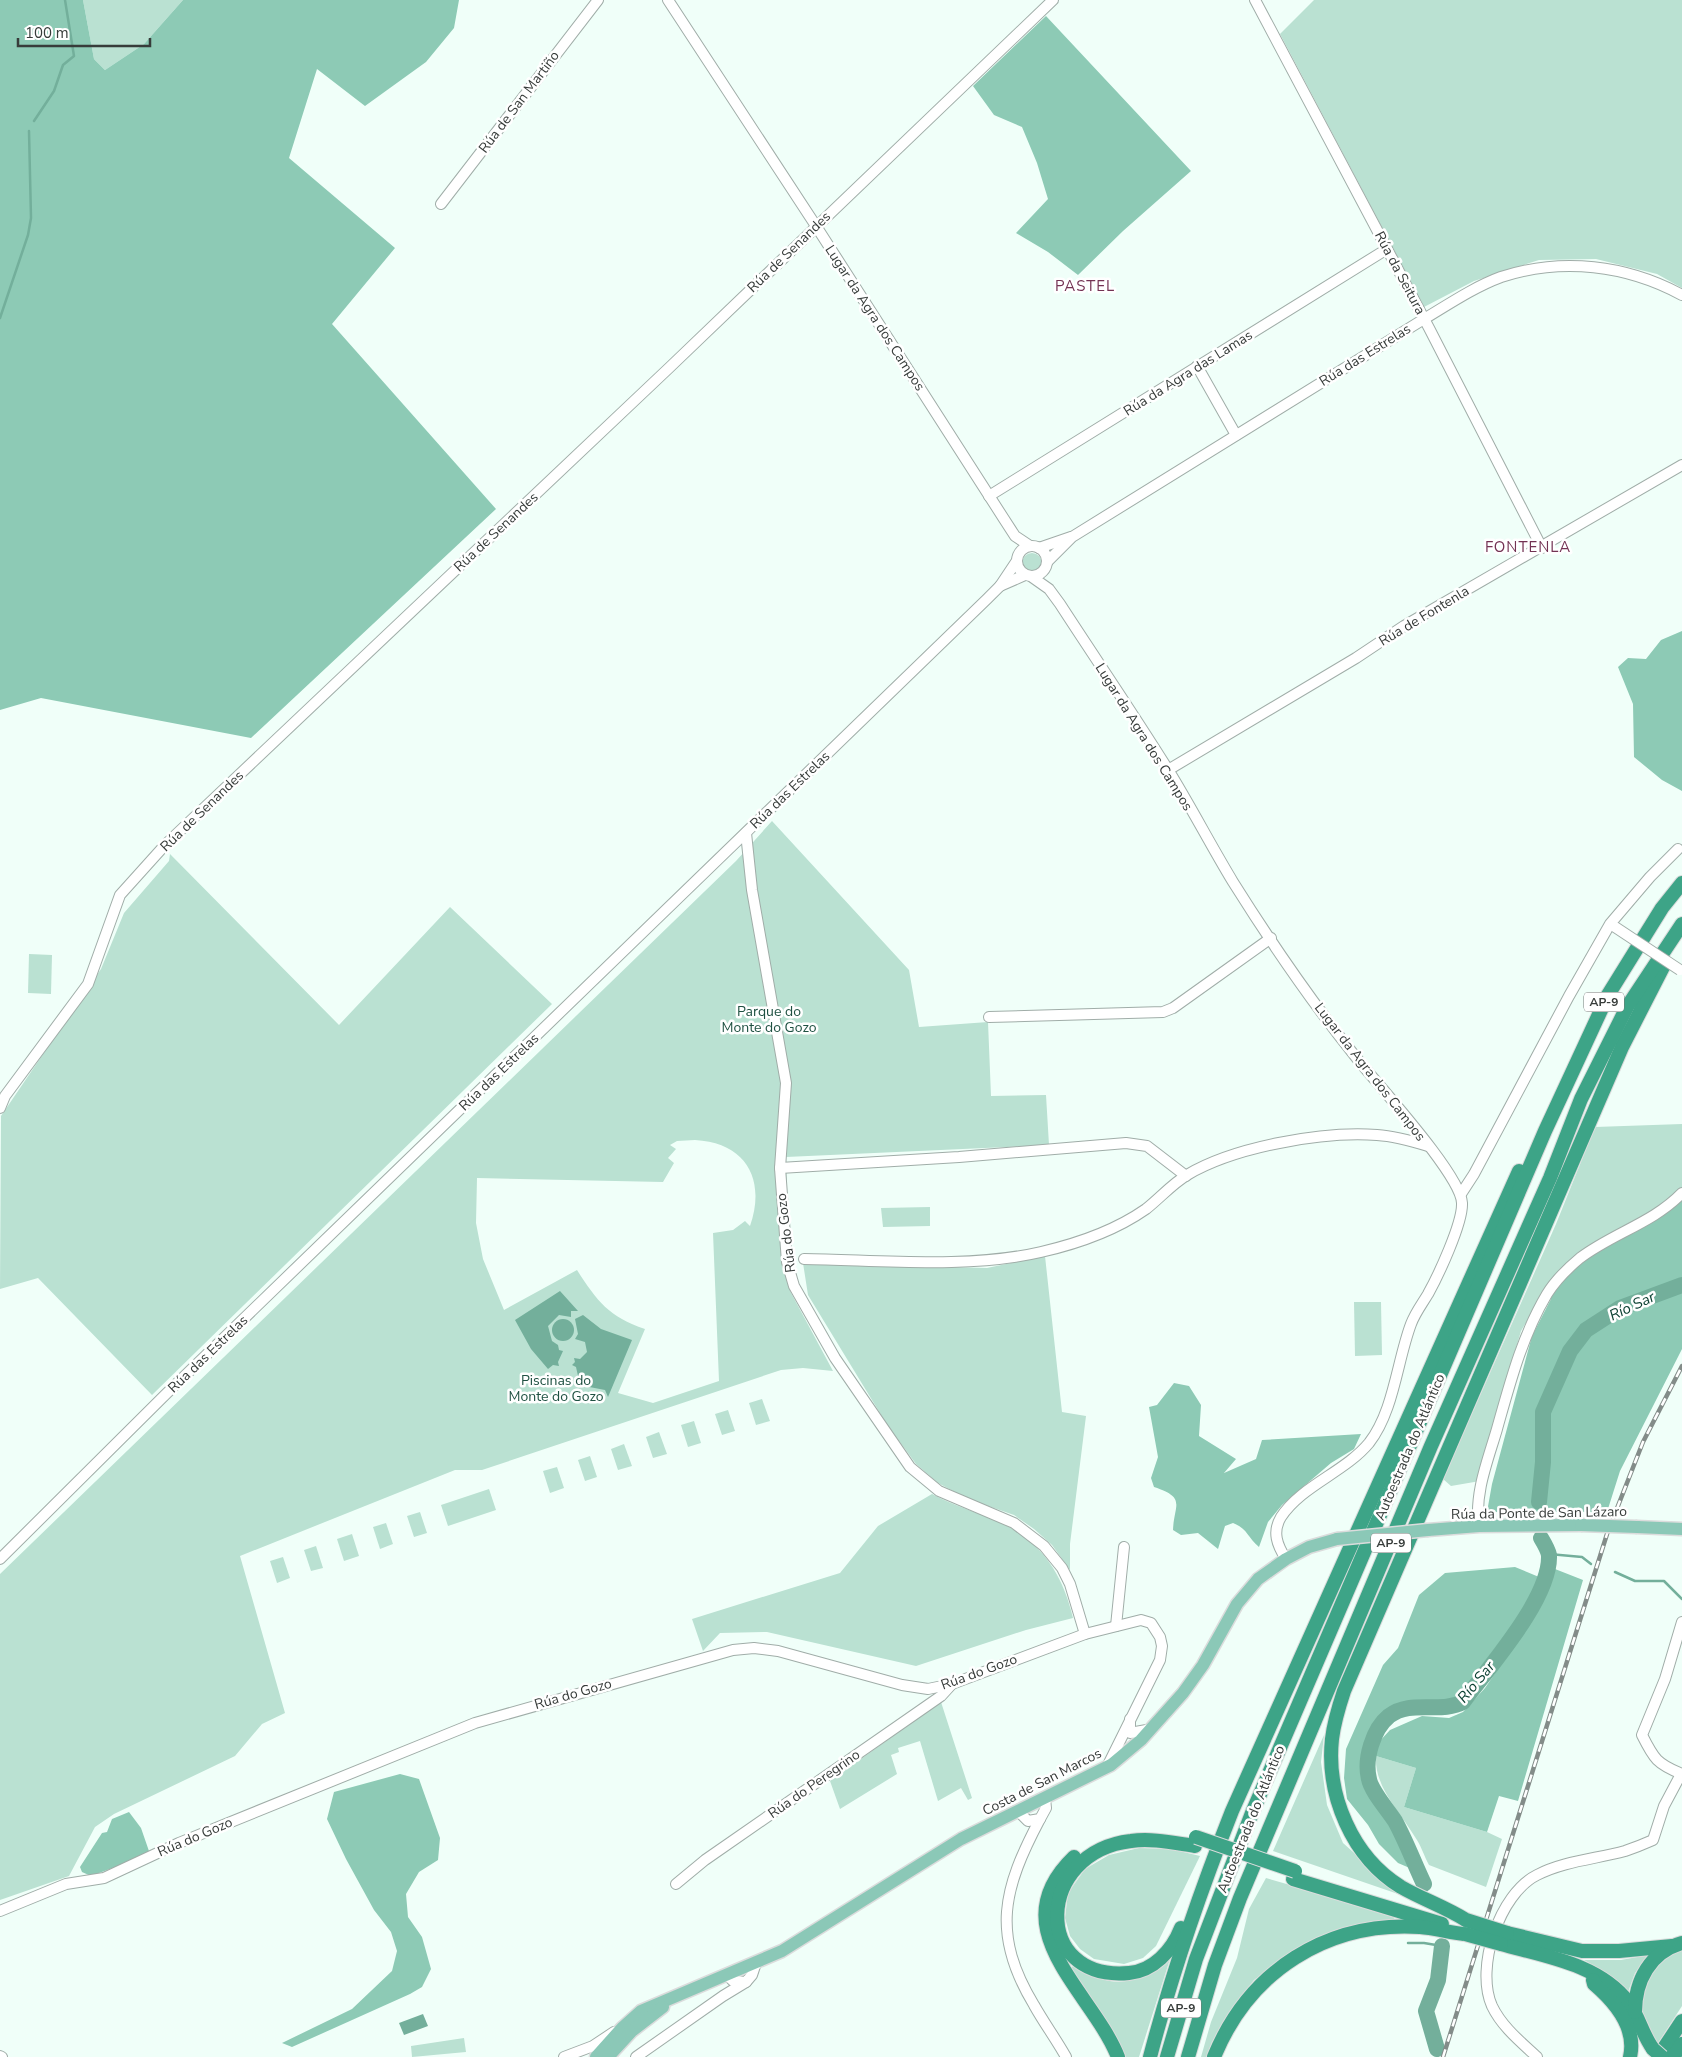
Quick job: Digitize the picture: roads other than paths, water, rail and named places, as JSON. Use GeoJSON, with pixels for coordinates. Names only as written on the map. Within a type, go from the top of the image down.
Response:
{"type":"FeatureCollection","features":[{"type":"Feature","properties":{"kind":"highway","name":"Autoestrada do Atlántico"},"geometry":{"type":"LineString","coordinates":[[1167,2057],[1196,1959],[1252,1813],[1545,1131],[1608,995],[1662,908],[1682,883]]}},
{"type":"Feature","properties":{"kind":"highway","name":"Autoestrada do Atlántico"},"geometry":{"type":"LineString","coordinates":[[1188,2057],[1215,1965],[1240,1898],[1431,1446],[1550,1178],[1581,1099],[1627,1007],[1682,924]]}},
{"type":"Feature","properties":{"kind":"highway"},"geometry":{"type":"LineString","coordinates":[[1465,1927],[1446,1907],[1401,1886],[1387,1877],[1350,1834],[1342,1815],[1333,1778],[1332,1738],[1336,1716],[1344,1691],[1365,1641],[1622,1047],[1662,968],[1682,936]]}},
{"type":"Feature","properties":{"kind":"highway"},"geometry":{"type":"LineString","coordinates":[[1150,2057],[1175,1968],[1201,1889],[1232,1811],[1442,1338],[1530,1146],[1545,1131]]}},
{"type":"Feature","properties":{"kind":"highway"},"geometry":{"type":"LineString","coordinates":[[1118,2057],[1053,1952],[1046,1925],[1046,1905],[1052,1884],[1060,1870],[1074,1857],[1108,1838],[1130,1833],[1162,1832],[1439,1922],[1504,1938],[1576,1966],[1592,1974],[1620,1993],[1635,2012],[1643,2034],[1658,2054],[1682,2021]]}},
{"type":"Feature","properties":{"kind":"highway"},"geometry":{"type":"LineString","coordinates":[[1195,1842],[1130,1840],[1095,1852],[1080,1862],[1060,1890],[1057,1926],[1061,1938],[1080,1962],[1094,1970],[1121,1974],[1146,1968],[1158,1961],[1173,1944],[1193,1896],[1201,1889]]}},
{"type":"Feature","properties":{"kind":"highway"},"geometry":{"type":"LineString","coordinates":[[1214,2057],[1232,2020],[1252,1993],[1293,1958],[1312,1947],[1342,1935],[1387,1928],[1465,1927]]}},
{"type":"Feature","properties":{"kind":"highway"},"geometry":{"type":"LineString","coordinates":[[1504,1938],[1582,1951],[1619,1951],[1677,1945]]}},
{"type":"Feature","properties":{"kind":"highway"},"geometry":{"type":"LineString","coordinates":[[1635,2012],[1639,1980],[1648,1966],[1677,1945]]}},
{"type":"Feature","properties":{"kind":"highway"},"geometry":{"type":"LineString","coordinates":[[1592,1974],[1594,1984],[1608,1995],[1624,2017],[1630,2036],[1630,2057]]}},
{"type":"Feature","properties":{"kind":"highway"},"geometry":{"type":"LineString","coordinates":[[1639,2057],[1643,2034]]}},
{"type":"Feature","properties":{"kind":"highway"},"geometry":{"type":"LineString","coordinates":[[1673,2057],[1682,2044]]}},
{"type":"Feature","properties":{"kind":"main road","name":"Rúa da Ponte de San Lázaro"},"geometry":{"type":"LineString","coordinates":[[1337,1539],[1479,1526],[1581,1525],[1682,1529]]}},
{"type":"Feature","properties":{"kind":"main road","name":"Costa de San Marcos"},"geometry":{"type":"LineString","coordinates":[[596,2057],[622,2028],[641,2011],[730,1978],[816,1931],[949,1846],[1107,1767],[1132,1748],[1153,1728],[1202,1665],[1237,1604],[1258,1579],[1286,1559],[1308,1548],[1337,1539]]}},
{"type":"Feature","properties":{"kind":"main road","name":"Costa de San Marcos"},"geometry":{"type":"LineString","coordinates":[[608,2057],[639,2024],[680,1995]]}},
{"type":"Feature","properties":{"kind":"street","name":"Rúa de San Martiño"},"geometry":{"type":"LineString","coordinates":[[441,204],[598,0]]}},
{"type":"Feature","properties":{"kind":"street","name":"Lugar da Agra dos Campos"},"geometry":{"type":"LineString","coordinates":[[668,0],[1015,536],[1034,547]]}},
{"type":"Feature","properties":{"kind":"street","name":"Rúa de Senandes"},"geometry":{"type":"LineString","coordinates":[[0,1108],[5,1096],[88,984],[116,903],[125,887],[165,845],[816,226],[1043,4],[1052,0]]}},
{"type":"Feature","properties":{"kind":"street","name":"Rúa da Seitura"},"geometry":{"type":"LineString","coordinates":[[1255,0],[1424,319],[1542,548]]}},
{"type":"Feature","properties":{"kind":"street","name":"Rúa da Agra das Lamas"},"geometry":{"type":"LineString","coordinates":[[989,496],[1387,249]]}},
{"type":"Feature","properties":{"kind":"street","name":"Rúa das Estrelas"},"geometry":{"type":"LineString","coordinates":[[1047,565],[1072,537],[1424,319],[1466,294],[1501,278],[1545,267],[1600,267],[1662,284],[1682,296]]}},
{"type":"Feature","properties":{"kind":"street"},"geometry":{"type":"LineString","coordinates":[[1197,366],[1236,436]]}},
{"type":"Feature","properties":{"kind":"street","name":"Rúa de Fontenla"},"geometry":{"type":"LineString","coordinates":[[1168,770],[1348,663],[1404,626],[1542,548],[1682,465]]}},
{"type":"Feature","properties":{"kind":"street","name":"Lugar da Agra dos Campos"},"geometry":{"type":"LineString","coordinates":[[1015,536],[1017,558]]}},
{"type":"Feature","properties":{"kind":"street","name":"Rúa das Estrelas"},"geometry":{"type":"LineString","coordinates":[[1034,547],[1072,537]]}},
{"type":"Feature","properties":{"kind":"street"},"geometry":{"type":"LineString","coordinates":[[1034,547],[1045,553],[1047,565],[1040,574],[1028,576],[1018,569],[1017,558],[1023,549],[1034,547]]}},
{"type":"Feature","properties":{"kind":"street","name":"Rúa das Estrelas"},"geometry":{"type":"LineString","coordinates":[[0,1559],[1000,586],[1017,558]]}},
{"type":"Feature","properties":{"kind":"street","name":"Lugar da Agra dos Campos"},"geometry":{"type":"LineString","coordinates":[[1047,565],[1049,589]]}},
{"type":"Feature","properties":{"kind":"street","name":"Lugar da Agra dos Campos"},"geometry":{"type":"LineString","coordinates":[[1028,576],[1049,589],[1168,770],[1234,883],[1332,1027],[1454,1179],[1461,1194]]}},
{"type":"Feature","properties":{"kind":"street","name":"Rúa das Estrelas"},"geometry":{"type":"LineString","coordinates":[[1000,586],[1028,576]]}},
{"type":"Feature","properties":{"kind":"street","name":"Rúa do Gozo"},"geometry":{"type":"LineString","coordinates":[[746,833],[752,890],[786,1083],[780,1168],[787,1262],[794,1286],[802,1304],[835,1358],[885,1432],[919,1476],[939,1492],[1014,1523],[1044,1546],[1062,1568],[1070,1584],[1085,1634]]}},
{"type":"Feature","properties":{"kind":"street"},"geometry":{"type":"LineString","coordinates":[[1286,1559],[1276,1542],[1280,1518],[1304,1494],[1355,1456],[1374,1436],[1398,1374],[1411,1324],[1428,1294],[1457,1229],[1462,1204],[1461,1194],[1612,926],[1650,877],[1678,849]]}},
{"type":"Feature","properties":{"kind":"street"},"geometry":{"type":"LineString","coordinates":[[1612,926],[1681,970]]}},
{"type":"Feature","properties":{"kind":"street"},"geometry":{"type":"LineString","coordinates":[[989,1017],[1163,1012],[1173,1008],[1271,938]]}},
{"type":"Feature","properties":{"kind":"street"},"geometry":{"type":"LineString","coordinates":[[804,1259],[984,1262],[1042,1252],[1107,1230],[1145,1209],[1186,1176],[1233,1155],[1312,1137],[1352,1134],[1379,1135],[1428,1146]]}},
{"type":"Feature","properties":{"kind":"street"},"geometry":{"type":"LineString","coordinates":[[780,1168],[959,1157],[1126,1143],[1148,1146],[1186,1176]]}},
{"type":"Feature","properties":{"kind":"street"},"geometry":{"type":"LineString","coordinates":[[1479,1526],[1478,1510],[1481,1489],[1509,1389],[1527,1332],[1548,1293],[1580,1258],[1657,1216],[1682,1193]]}},
{"type":"Feature","properties":{"kind":"street"},"geometry":{"type":"LineString","coordinates":[[1116,1626],[1124,1547]]}},
{"type":"Feature","properties":{"kind":"street","name":"Rúa do Gozo"},"geometry":{"type":"LineString","coordinates":[[0,1911],[66,1884],[104,1878],[179,1843],[475,1723],[722,1652],[749,1648],[778,1651],[916,1688],[936,1688],[952,1684],[982,1671],[1085,1634],[1141,1620],[1151,1623],[1160,1637],[1162,1646],[1154,1673],[1130,1716],[1126,1735],[1107,1767]]}},
{"type":"Feature","properties":{"kind":"street"},"geometry":{"type":"LineString","coordinates":[[1537,2057],[1507,2028],[1492,2005],[1486,1982],[1487,1966],[1501,1914],[1516,1891],[1536,1875],[1582,1861],[1625,1851],[1653,1840],[1664,1806],[1682,1774],[1661,1766],[1649,1750],[1642,1735],[1666,1679],[1682,1622]]}},
{"type":"Feature","properties":{"kind":"street","name":"Rúa do Peregrino"},"geometry":{"type":"LineString","coordinates":[[676,1884],[705,1860],[941,1696],[952,1684]]}},
{"type":"Feature","properties":{"kind":"street"},"geometry":{"type":"LineString","coordinates":[[1132,1748],[1126,1735],[1153,1728]]}},
{"type":"Feature","properties":{"kind":"street"},"geometry":{"type":"LineString","coordinates":[[1045,1798],[1046,1808],[1032,1834],[1010,1888],[1006,1928],[1007,1944],[1016,1972],[1033,2005],[1066,2057]]}},
{"type":"Feature","properties":{"kind":"street"},"geometry":{"type":"LineString","coordinates":[[1018,1811],[1028,1821],[1032,1834]]}},
{"type":"Feature","properties":{"kind":"street"},"geometry":{"type":"LineString","coordinates":[[1028,1821],[1040,1819]]}},
{"type":"Feature","properties":{"kind":"street"},"geometry":{"type":"LineString","coordinates":[[636,2057],[746,1982],[752,1975],[756,1963]]}},
{"type":"Feature","properties":{"kind":"street"},"geometry":{"type":"LineString","coordinates":[[723,1996],[730,1978]]}},
{"type":"Feature","properties":{"kind":"street","name":"Costa de San Marcos"},"geometry":{"type":"LineString","coordinates":[[730,1978],[746,1982]]}},
{"type":"Feature","properties":{"kind":"street"},"geometry":{"type":"LineString","coordinates":[[564,2057],[593,2046],[622,2028]]}},
{"type":"Feature","properties":{"kind":"waterway"},"geometry":{"type":"LineString","coordinates":[[34,121],[54,91],[63,65],[74,56],[65,0]]}},
{"type":"Feature","properties":{"kind":"waterway"},"geometry":{"type":"LineString","coordinates":[[0,318],[28,235],[31,218],[29,131]]}},
{"type":"Feature","properties":{"kind":"waterway","name":"Río Sar"},"geometry":{"type":"LineString","coordinates":[[1539,1502],[1543,1462],[1543,1412],[1570,1351],[1586,1330],[1620,1308],[1682,1285]]}},
{"type":"Feature","properties":{"kind":"waterway","name":"Río Sar"},"geometry":{"type":"LineString","coordinates":[[1424,1884],[1395,1821],[1370,1784],[1368,1763],[1374,1736],[1383,1722],[1398,1711],[1416,1707],[1445,1707],[1463,1702],[1516,1632],[1540,1591],[1547,1572],[1549,1555],[1541,1538]]}},
{"type":"Feature","properties":{"kind":"waterway"},"geometry":{"type":"LineString","coordinates":[[1549,1554],[1582,1557],[1591,1564]]}},
{"type":"Feature","properties":{"kind":"waterway"},"geometry":{"type":"LineString","coordinates":[[1615,1572],[1635,1581],[1664,1581],[1682,1599]]}},
{"type":"Feature","properties":{"kind":"waterway"},"geometry":{"type":"LineString","coordinates":[[1408,1943],[1442,1946]]}},
{"type":"Feature","properties":{"kind":"waterway","name":"Río Sar"},"geometry":{"type":"LineString","coordinates":[[1437,2049],[1426,2011],[1438,1980],[1442,1946]]}},
{"type":"Feature","properties":{"kind":"railway"},"geometry":{"type":"LineString","coordinates":[[1443,2057],[1607,1534],[1643,1442],[1682,1366]]}},
{"type":"Feature","properties":{"kind":"district","name":"PASTEL"},"geometry":{"type":"Point","coordinates":[1085,286]}},
{"type":"Feature","properties":{"kind":"district","name":"FONTENLA"},"geometry":{"type":"Point","coordinates":[1528,547]}},
{"type":"Feature","properties":{"kind":"park label","name":"Parque do Monte do Gozo"},"geometry":{"type":"Point","coordinates":[769,1020]}},
{"type":"Feature","properties":{"kind":"park label","name":"Piscinas do Monte do Gozo"},"geometry":{"type":"Point","coordinates":[556,1388]}}]}
